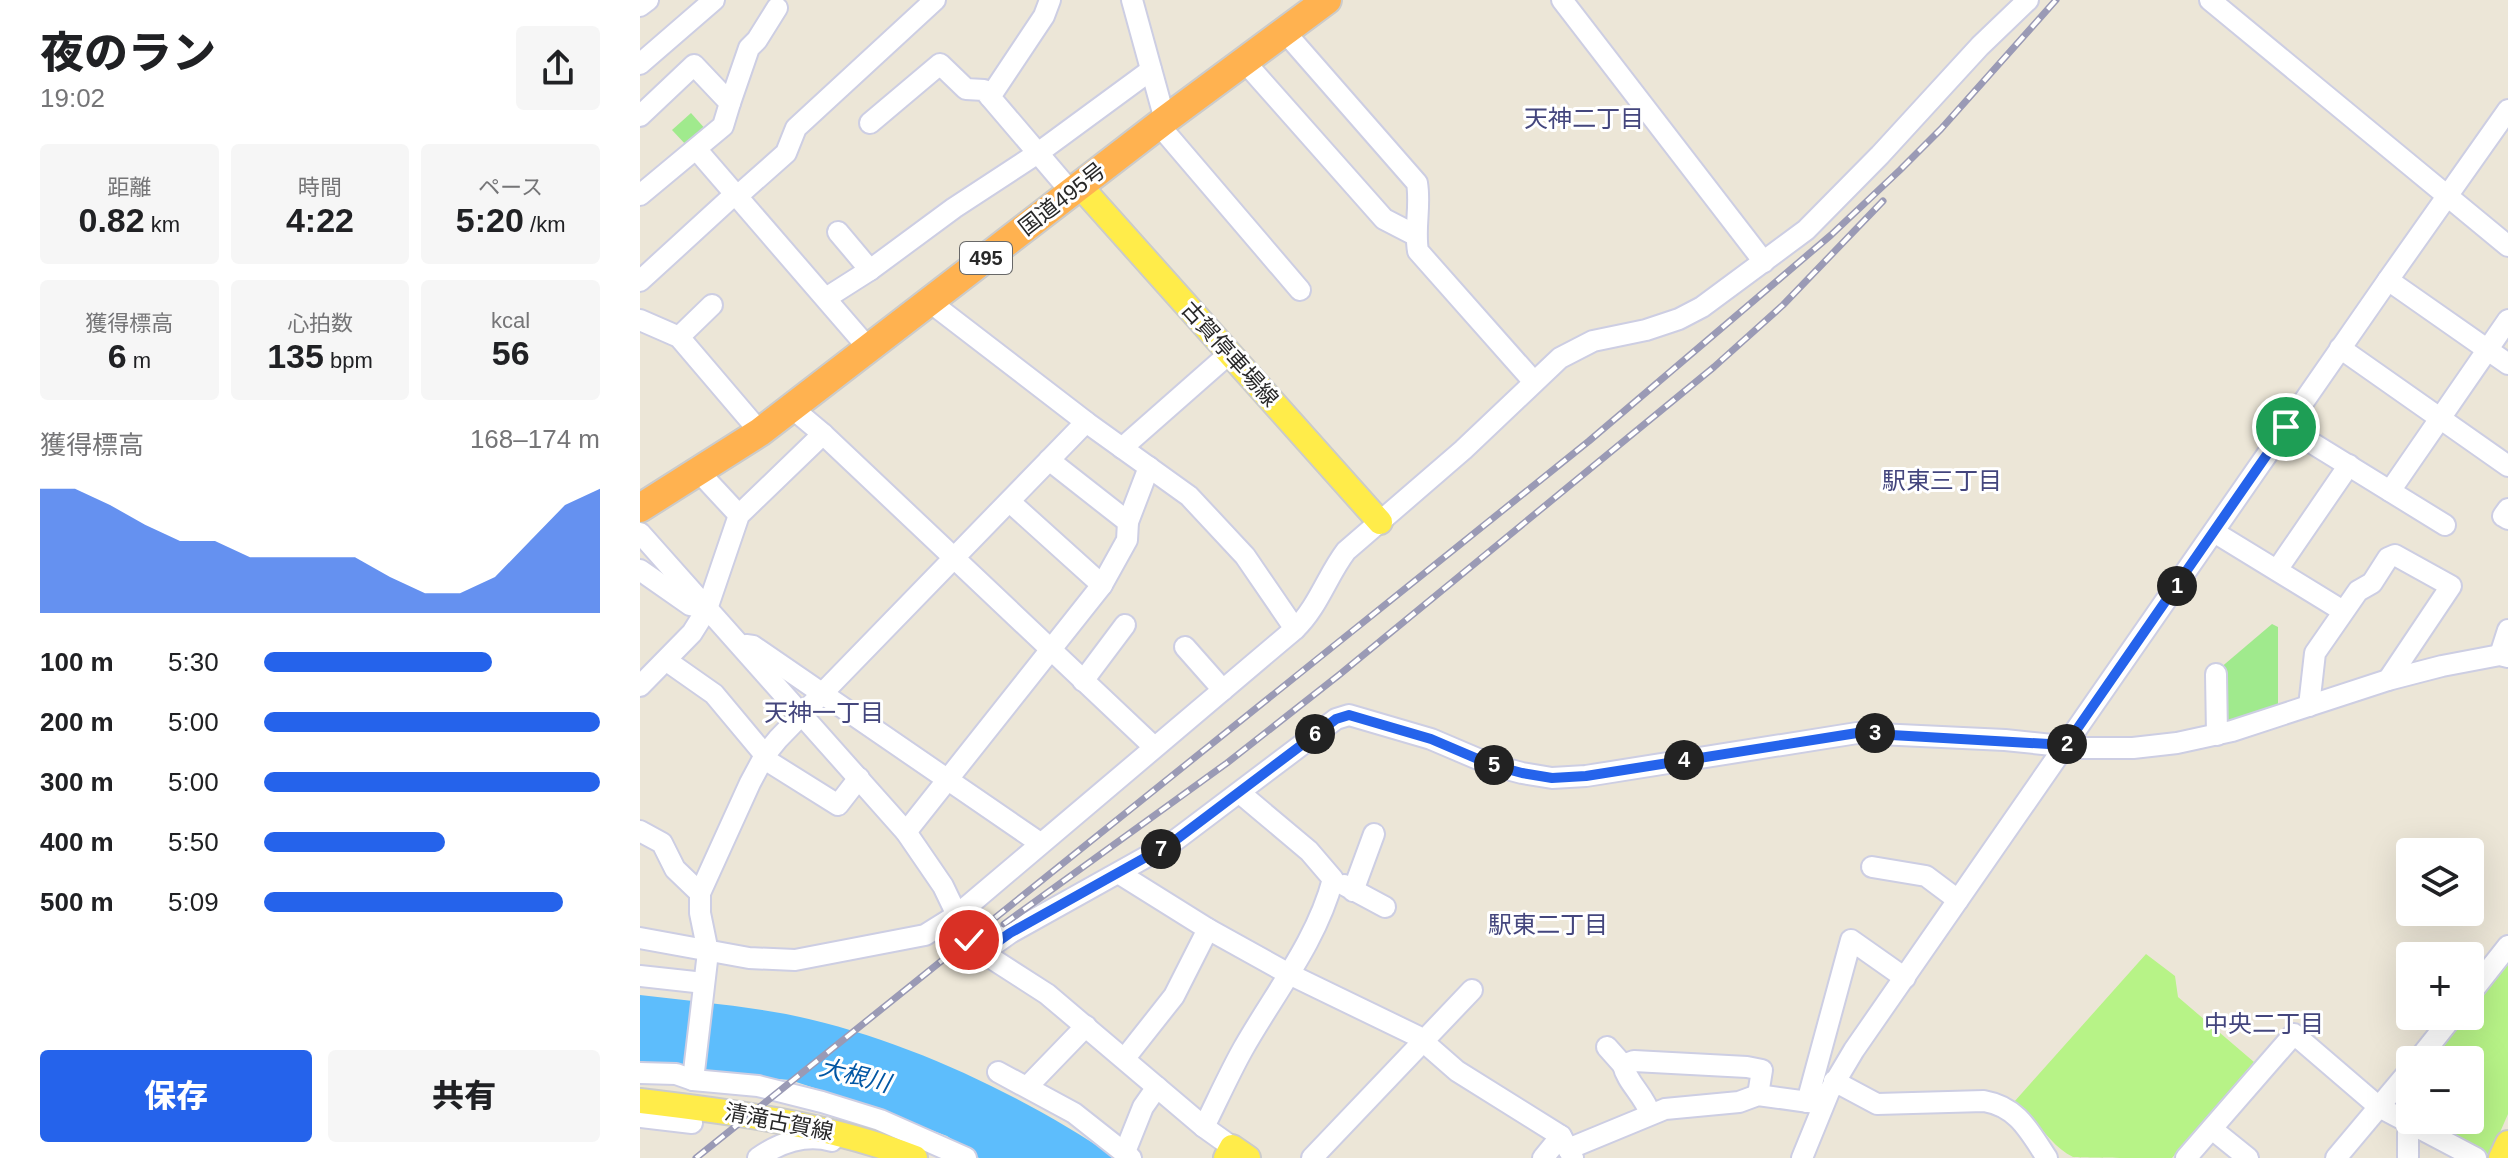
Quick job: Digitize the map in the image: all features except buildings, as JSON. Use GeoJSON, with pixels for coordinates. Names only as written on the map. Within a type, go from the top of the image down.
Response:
{"type":"FeatureCollection","features":[{"type":"Feature","properties":{"kind":"highway","name":"国道495号"},"geometry":{"type":"LineString","coordinates":[[640,508],[760,432],[1162,122],[1327,0]]}},
{"type":"Feature","properties":{"kind":"main road","name":"古賀停車場線"},"geometry":{"type":"LineString","coordinates":[[1080,186],[1380,522]]}},
{"type":"Feature","properties":{"kind":"main road","name":"清滝古賀線"},"geometry":{"type":"LineString","coordinates":[[640,1101],[762,1117],[831,1131],[878,1143],[915,1158]]}},
{"type":"Feature","properties":{"kind":"main road"},"geometry":{"type":"LineString","coordinates":[[2501,1158],[2508,1143]]}},
{"type":"Feature","properties":{"kind":"street"},"geometry":{"type":"LineString","coordinates":[[640,6],[648,0]]}},
{"type":"Feature","properties":{"kind":"street"},"geometry":{"type":"LineString","coordinates":[[640,64],[714,0]]}},
{"type":"Feature","properties":{"kind":"street"},"geometry":{"type":"LineString","coordinates":[[640,281],[735,194],[742,192],[786,153],[796,128],[935,0]]}},
{"type":"Feature","properties":{"kind":"street"},"geometry":{"type":"LineString","coordinates":[[990,97],[1044,16],[1050,0]]}},
{"type":"Feature","properties":{"kind":"street"},"geometry":{"type":"LineString","coordinates":[[1132,0],[1162,122],[1300,290]]}},
{"type":"Feature","properties":{"kind":"street"},"geometry":{"type":"LineString","coordinates":[[1562,0],[1764,262]]}},
{"type":"Feature","properties":{"kind":"street"},"geometry":{"type":"LineString","coordinates":[[2210,0],[2508,246]]}},
{"type":"Feature","properties":{"kind":"street"},"geometry":{"type":"LineString","coordinates":[[640,938],[708,952],[776,960],[817,957],[925,935],[957,915],[1153,746],[1295,629],[1310,614],[1346,551],[1574,348],[1618,334],[1646,330],[1690,313],[1806,230],[1880,155],[2018,3]]}},
{"type":"Feature","properties":{"kind":"street"},"geometry":{"type":"LineString","coordinates":[[640,195],[723,126],[749,48],[777,8]]}},
{"type":"Feature","properties":{"kind":"street"},"geometry":{"type":"LineString","coordinates":[[1284,31],[1417,183],[1415,235],[1418,251],[1534,382]]}},
{"type":"Feature","properties":{"kind":"street"},"geometry":{"type":"LineString","coordinates":[[1244,61],[1384,219],[1415,235]]}},
{"type":"Feature","properties":{"kind":"street"},"geometry":{"type":"LineString","coordinates":[[870,123],[940,64],[966,89],[984,90],[1066,186],[1080,186]]}},
{"type":"Feature","properties":{"kind":"street"},"geometry":{"type":"LineString","coordinates":[[640,116],[694,65],[730,103]]}},
{"type":"Feature","properties":{"kind":"street"},"geometry":{"type":"LineString","coordinates":[[826,298],[1038,153],[1151,70]]}},
{"type":"Feature","properties":{"kind":"street"},"geometry":{"type":"LineString","coordinates":[[1815,1103],[1834,1081],[2508,110]]}},
{"type":"Feature","properties":{"kind":"street"},"geometry":{"type":"LineString","coordinates":[[697,150],[869,349]]}},
{"type":"Feature","properties":{"kind":"street"},"geometry":{"type":"LineString","coordinates":[[1384,219],[1402,208],[1418,206]]}},
{"type":"Feature","properties":{"kind":"street"},"geometry":{"type":"LineString","coordinates":[[838,232],[870,270]]}},
{"type":"Feature","properties":{"kind":"street"},"geometry":{"type":"LineString","coordinates":[[2388,280],[2508,364]]}},
{"type":"Feature","properties":{"kind":"street"},"geometry":{"type":"LineString","coordinates":[[930,302],[1086,422],[1189,496],[1245,556],[1295,629]]}},
{"type":"Feature","properties":{"kind":"street"},"geometry":{"type":"LineString","coordinates":[[679,337],[712,305]]}},
{"type":"Feature","properties":{"kind":"street"},"geometry":{"type":"LineString","coordinates":[[640,320],[679,337],[760,432]]}},
{"type":"Feature","properties":{"kind":"street"},"geometry":{"type":"LineString","coordinates":[[2390,491],[2508,320]]}},
{"type":"Feature","properties":{"kind":"street"},"geometry":{"type":"LineString","coordinates":[[2340,348],[2508,466]]}},
{"type":"Feature","properties":{"kind":"street"},"geometry":{"type":"LineString","coordinates":[[1122,448],[1230,353]]}},
{"type":"Feature","properties":{"kind":"street"},"geometry":{"type":"LineString","coordinates":[[792,408],[1153,746]]}},
{"type":"Feature","properties":{"kind":"street"},"geometry":{"type":"LineString","coordinates":[[693,1075],[708,952],[700,913],[700,893],[764,757],[821,693],[1086,422]]}},
{"type":"Feature","properties":{"kind":"street"},"geometry":{"type":"LineString","coordinates":[[2286,427],[2445,525]]}},
{"type":"Feature","properties":{"kind":"street"},"geometry":{"type":"LineString","coordinates":[[640,686],[692,633],[707,609],[739,515],[823,434]]}},
{"type":"Feature","properties":{"kind":"street"},"geometry":{"type":"LineString","coordinates":[[1049,460],[1128,522]]}},
{"type":"Feature","properties":{"kind":"street"},"geometry":{"type":"LineString","coordinates":[[2277,570],[2349,465]]}},
{"type":"Feature","properties":{"kind":"street"},"geometry":{"type":"LineString","coordinates":[[906,832],[1102,585],[1127,540],[1128,522],[1149,467]]}},
{"type":"Feature","properties":{"kind":"street"},"geometry":{"type":"LineString","coordinates":[[699,472],[739,515]]}},
{"type":"Feature","properties":{"kind":"street"},"geometry":{"type":"LineString","coordinates":[[1010,502],[1102,585]]}},
{"type":"Feature","properties":{"kind":"street"},"geometry":{"type":"LineString","coordinates":[[2508,509],[2503,516],[2508,519]]}},
{"type":"Feature","properties":{"kind":"street"},"geometry":{"type":"LineString","coordinates":[[2214,532],[2343,611]]}},
{"type":"Feature","properties":{"kind":"street"},"geometry":{"type":"LineString","coordinates":[[640,533],[906,832],[943,886],[969,940],[982,953],[1047,994],[1235,1154]]}},
{"type":"Feature","properties":{"kind":"street"},"geometry":{"type":"LineString","coordinates":[[2309,706],[2315,653],[2358,591],[2372,583],[2388,558],[2395,555],[2451,586],[2388,680]]}},
{"type":"Feature","properties":{"kind":"street"},"geometry":{"type":"LineString","coordinates":[[640,570],[690,605],[707,609]]}},
{"type":"Feature","properties":{"kind":"street"},"geometry":{"type":"LineString","coordinates":[[1083,681],[1125,625]]}},
{"type":"Feature","properties":{"kind":"street"},"geometry":{"type":"LineString","coordinates":[[982,953],[1010,933],[1173,842],[1336,719],[1349,715],[1462,751],[1492,765],[1552,778],[1586,776],[1857,733],[2081,748],[2133,748],[2217,735],[2388,680],[2442,666],[2504,656],[2508,630]]}},
{"type":"Feature","properties":{"kind":"street"},"geometry":{"type":"LineString","coordinates":[[738,644],[753,646],[1040,843]]}},
{"type":"Feature","properties":{"kind":"street"},"geometry":{"type":"LineString","coordinates":[[1185,647],[1223,690]]}},
{"type":"Feature","properties":{"kind":"street"},"geometry":{"type":"LineString","coordinates":[[667,661],[714,694],[764,757],[838,805],[859,778]]}},
{"type":"Feature","properties":{"kind":"street"},"geometry":{"type":"LineString","coordinates":[[2216,674],[2217,735]]}},
{"type":"Feature","properties":{"kind":"street"},"geometry":{"type":"LineString","coordinates":[[1240,793],[1309,851],[1333,879],[1385,907]]}},
{"type":"Feature","properties":{"kind":"street"},"geometry":{"type":"LineString","coordinates":[[640,831],[662,843],[675,869],[700,893]]}},
{"type":"Feature","properties":{"kind":"street"},"geometry":{"type":"LineString","coordinates":[[1353,891],[1374,834]]}},
{"type":"Feature","properties":{"kind":"street"},"geometry":{"type":"LineString","coordinates":[[1872,867],[1926,876],[1958,900]]}},
{"type":"Feature","properties":{"kind":"street"},"geometry":{"type":"LineString","coordinates":[[1120,874],[1208,929],[1289,974],[1393,1023],[1568,1148]]}},
{"type":"Feature","properties":{"kind":"street"},"geometry":{"type":"LineString","coordinates":[[1204,1127],[1242,1050],[1289,974],[1325,903],[1333,879]]}},
{"type":"Feature","properties":{"kind":"street"},"geometry":{"type":"LineString","coordinates":[[1125,1058],[1174,996],[1208,929]]}},
{"type":"Feature","properties":{"kind":"street"},"geometry":{"type":"LineString","coordinates":[[1802,1158],[1851,940],[1905,978]]}},
{"type":"Feature","properties":{"kind":"street"},"geometry":{"type":"LineString","coordinates":[[2484,976],[2508,946]]}},
{"type":"Feature","properties":{"kind":"street"},"geometry":{"type":"LineString","coordinates":[[640,976],[704,983]]}},
{"type":"Feature","properties":{"kind":"street"},"geometry":{"type":"LineString","coordinates":[[1312,1158],[1472,990]]}},
{"type":"Feature","properties":{"kind":"street"},"geometry":{"type":"LineString","coordinates":[[1028,1086],[1086,1026]]}},
{"type":"Feature","properties":{"kind":"street"},"geometry":{"type":"LineString","coordinates":[[2429,1046],[2442,1030]]}},
{"type":"Feature","properties":{"kind":"street"},"geometry":{"type":"LineString","coordinates":[[2186,1158],[2294,1034],[2383,1109],[2396,1116]]}},
{"type":"Feature","properties":{"kind":"street"},"geometry":{"type":"LineString","coordinates":[[1607,1047],[1647,1104],[1650,1114]]}},
{"type":"Feature","properties":{"kind":"street"},"geometry":{"type":"LineString","coordinates":[[1627,1074],[1634,1061],[1747,1067],[1762,1070],[1758,1095]]}},
{"type":"Feature","properties":{"kind":"street"},"geometry":{"type":"LineString","coordinates":[[998,1072],[1074,1113],[1128,1155],[1143,1107],[1157,1087]]}},
{"type":"Feature","properties":{"kind":"street"},"geometry":{"type":"LineString","coordinates":[[640,1073],[693,1075],[758,1086],[822,1102],[880,1120],[966,1158]]}},
{"type":"Feature","properties":{"kind":"street"},"geometry":{"type":"LineString","coordinates":[[1834,1081],[1877,1104],[1984,1101],[1997,1104],[2018,1116],[2044,1156]]}},
{"type":"Feature","properties":{"kind":"street"},"geometry":{"type":"LineString","coordinates":[[2340,1157],[2396,1090]]}},
{"type":"Feature","properties":{"kind":"street"},"geometry":{"type":"LineString","coordinates":[[1543,1158],[1650,1114],[1688,1105],[1739,1102],[1758,1095],[1815,1103]]}},
{"type":"Feature","properties":{"kind":"street"},"geometry":{"type":"LineString","coordinates":[[640,1117],[692,1123]]}},
{"type":"Feature","properties":{"kind":"street"},"geometry":{"type":"LineString","coordinates":[[2212,1129],[2248,1158]]}},
{"type":"Feature","properties":{"kind":"street"},"geometry":{"type":"LineString","coordinates":[[2408,1134],[2408,1158]]}},
{"type":"Feature","properties":{"kind":"street"},"geometry":{"type":"LineString","coordinates":[[2429,1134],[2476,1158]]}},
{"type":"Feature","properties":{"kind":"street"},"geometry":{"type":"LineString","coordinates":[[758,1158],[770,1149],[789,1142],[821,1138],[889,1158]]}},
{"type":"Feature","properties":{"kind":"green space"},"geometry":{"type":"Polygon","coordinates":[[[691,113],[707,131],[688,147],[672,130],[691,113]]]}},
{"type":"Feature","properties":{"kind":"green space"},"geometry":{"type":"Polygon","coordinates":[[[2272,624],[2278,627],[2278,710],[2221,727],[2219,669],[2272,624]]]}},
{"type":"Feature","properties":{"kind":"green space"},"geometry":{"type":"Polygon","coordinates":[[[2146,954],[2175,976],[2178,997],[2254,1062],[2172,1158],[2073,1157],[2056,1145],[2014,1102],[2146,954]]]}},
{"type":"Feature","properties":{"kind":"green space"},"geometry":{"type":"Polygon","coordinates":[[[2508,959],[2508,1114],[2490,1155],[2448,1134],[2484,1134],[2484,1046],[2438,1046],[2451,1030],[2484,1030],[2484,989],[2508,959]]]}},
{"type":"Feature","properties":{"kind":"water","name":"大根川"},"geometry":{"type":"Polygon","coordinates":[[[640,995],[786,1014],[872,1037],[958,1070],[999,1090],[1040,1111],[1116,1158],[979,1158],[947,1136],[790,1080],[719,1074],[640,1061],[640,995]]]}},
{"type":"Feature","properties":{"kind":"railway"},"geometry":{"type":"LineString","coordinates":[[696,1158],[1589,441],[1831,235],[1941,129],[2056,0]]}},
{"type":"Feature","properties":{"kind":"railway"},"geometry":{"type":"LineString","coordinates":[[1004,924],[1227,763],[1714,367],[1783,305],[1883,201]]}},
{"type":"Feature","properties":{"kind":"district","name":"天神二丁目"},"geometry":{"type":"Point","coordinates":[1584,118]}},
{"type":"Feature","properties":{"kind":"district","name":"駅東三丁目"},"geometry":{"type":"Point","coordinates":[1942,480]}},
{"type":"Feature","properties":{"kind":"district","name":"天神一丁目"},"geometry":{"type":"Point","coordinates":[824,712]}},
{"type":"Feature","properties":{"kind":"district","name":"駅東二丁目"},"geometry":{"type":"Point","coordinates":[1548,924]}},
{"type":"Feature","properties":{"kind":"district","name":"中央二丁目"},"geometry":{"type":"Point","coordinates":[2264,1023]}},
{"type":"Feature","properties":{"kind":"route"},"geometry":{"type":"LineString","coordinates":[[969,940],[982,953],[1010,933],[1120,874],[1198,825],[1309,738],[1336,719],[1349,715],[1431,739],[1492,765],[1552,778],[1586,776],[1857,733],[2066,745],[2286,427]]}}]}
